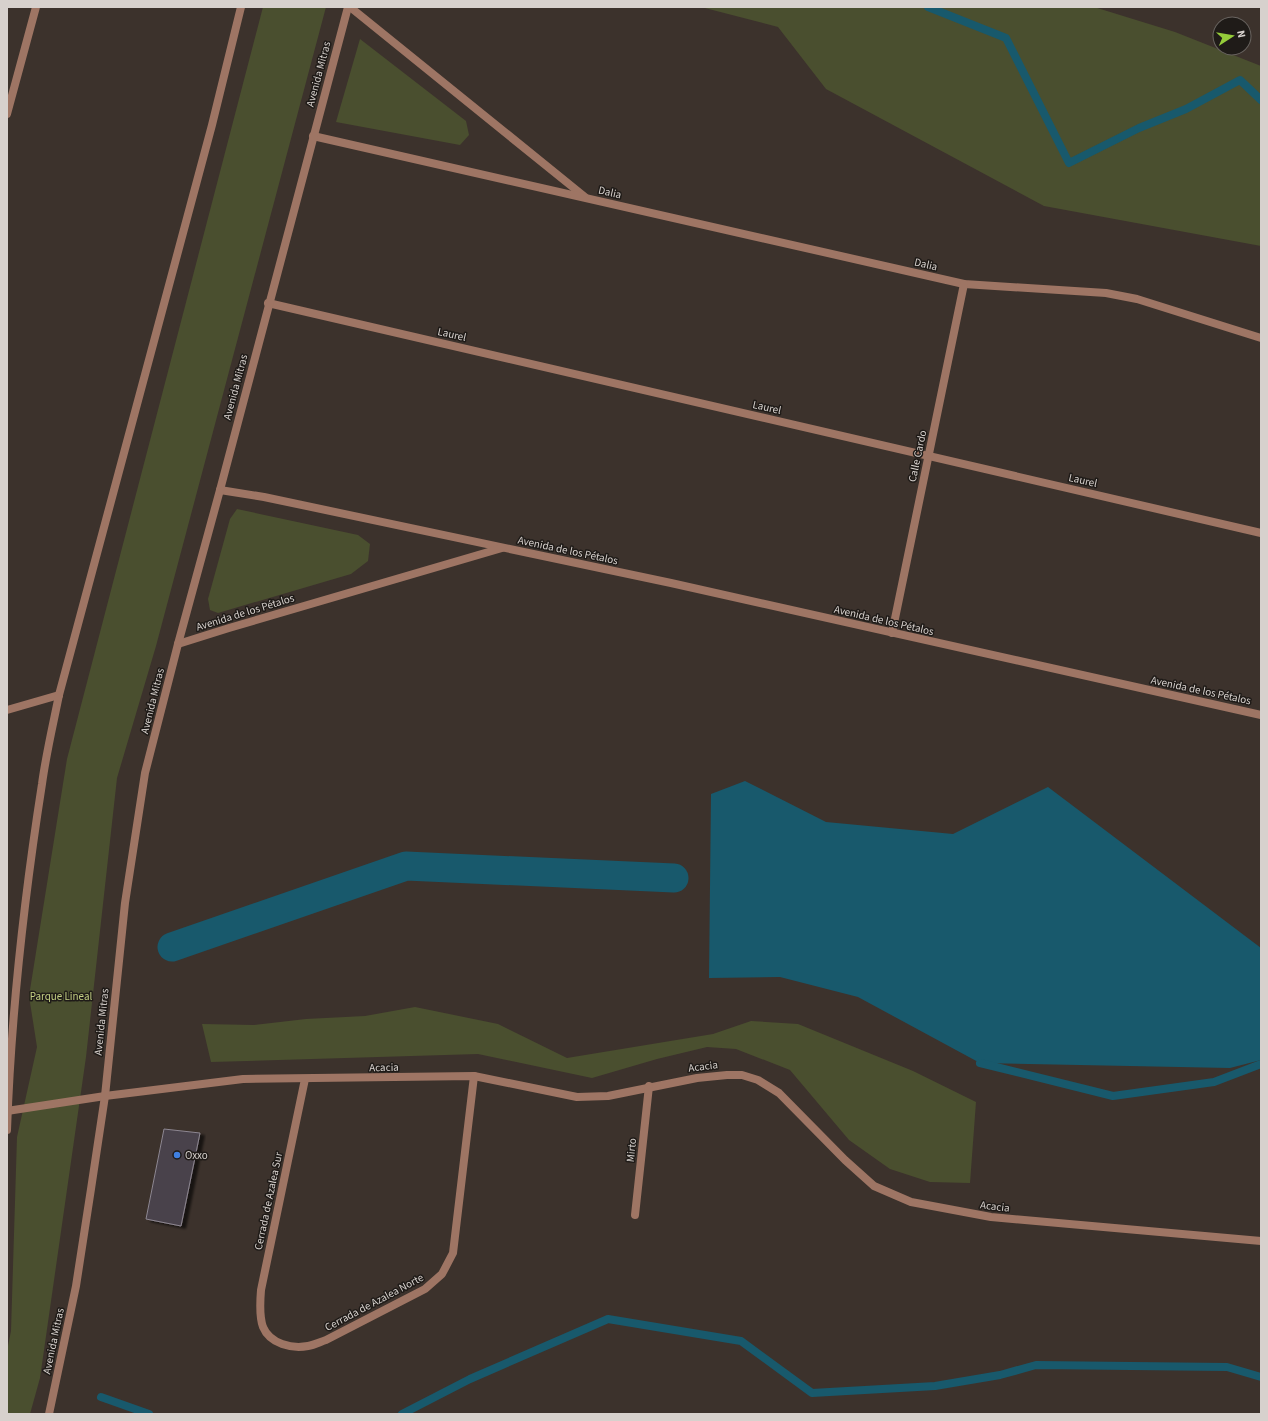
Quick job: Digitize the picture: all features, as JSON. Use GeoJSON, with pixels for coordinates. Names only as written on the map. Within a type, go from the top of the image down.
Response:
{"type":"FeatureCollection","features":[{"type":"Feature","properties":{"kind":"street"},"geometry":{"type":"LineString","coordinates":[[7,114],[36,7]]}},
{"type":"Feature","properties":{"kind":"street"},"geometry":{"type":"LineString","coordinates":[[7,1130],[15,1001],[24,910],[42,783],[59,695],[212,125],[241,7]]}},
{"type":"Feature","properties":{"kind":"street","name":"Avenida Mitras"},"geometry":{"type":"LineString","coordinates":[[49,1414],[76,1286],[105,1096],[125,903],[145,773],[268,303],[349,7]]}},
{"type":"Feature","properties":{"kind":"street","name":"Dalia"},"geometry":{"type":"LineString","coordinates":[[349,7],[587,198]]}},
{"type":"Feature","properties":{"kind":"street","name":"Dalia"},"geometry":{"type":"LineString","coordinates":[[313,136],[964,284],[1106,293],[1137,299],[1164,306],[1261,338]]}},
{"type":"Feature","properties":{"kind":"street","name":"Calle Cardo"},"geometry":{"type":"LineString","coordinates":[[892,633],[964,284]]}},
{"type":"Feature","properties":{"kind":"street","name":"Laurel"},"geometry":{"type":"LineString","coordinates":[[268,303],[1261,533]]}},
{"type":"Feature","properties":{"kind":"street","name":"Avenida de los Pétalos"},"geometry":{"type":"LineString","coordinates":[[220,490],[264,497],[672,583],[1261,715]]}},
{"type":"Feature","properties":{"kind":"street","name":"Avenida de los Pétalos"},"geometry":{"type":"LineString","coordinates":[[178,644],[503,548]]}},
{"type":"Feature","properties":{"kind":"street"},"geometry":{"type":"LineString","coordinates":[[7,710],[59,695]]}},
{"type":"Feature","properties":{"kind":"street","name":"Acacia"},"geometry":{"type":"LineString","coordinates":[[7,1111],[105,1096],[229,1080],[474,1076],[577,1097],[608,1096],[649,1086],[697,1078],[727,1074],[742,1075],[758,1080],[779,1093],[845,1160],[874,1186],[910,1202],[991,1217],[1261,1241]]}},
{"type":"Feature","properties":{"kind":"street","name":"Cerrada de Azalea Norte"},"geometry":{"type":"LineString","coordinates":[[263,1328],[271,1339],[281,1344],[294,1347],[309,1346],[326,1340],[425,1289],[442,1274],[453,1253],[474,1076]]}},
{"type":"Feature","properties":{"kind":"street","name":"Cerrada de Azalea Sur"},"geometry":{"type":"LineString","coordinates":[[263,1328],[260,1311],[261,1290],[305,1079]]}},
{"type":"Feature","properties":{"kind":"street","name":"Mirto"},"geometry":{"type":"LineString","coordinates":[[635,1215],[649,1086]]}},
{"type":"Feature","properties":{"kind":"green space","name":"Parque Lineal"},"geometry":{"type":"Polygon","coordinates":[[[263,7],[326,7],[156,646],[117,778],[86,1057],[40,1378],[30,1414],[7,1414],[7,1351],[11,1331],[17,1137],[37,1047],[29,996],[67,759],[263,7]]]}},
{"type":"Feature","properties":{"kind":"green space"},"geometry":{"type":"Polygon","coordinates":[[[701,7],[1094,7],[1175,32],[1212,47],[1212,56],[1236,56],[1261,66],[1261,246],[1044,206],[826,89],[778,27],[701,7]]]}},
{"type":"Feature","properties":{"kind":"green space"},"geometry":{"type":"Polygon","coordinates":[[[360,39],[466,121],[469,135],[460,145],[336,122],[360,39]]]}},
{"type":"Feature","properties":{"kind":"green space"},"geometry":{"type":"Polygon","coordinates":[[[237,509],[358,535],[370,544],[368,561],[351,574],[218,613],[210,610],[208,599],[230,519],[237,509]]]}},
{"type":"Feature","properties":{"kind":"green space"},"geometry":{"type":"Polygon","coordinates":[[[415,1007],[498,1024],[567,1058],[713,1034],[751,1021],[798,1024],[913,1071],[976,1102],[970,1183],[930,1182],[890,1169],[849,1140],[790,1070],[736,1049],[707,1047],[657,1059],[592,1078],[478,1054],[211,1062],[202,1024],[254,1025],[306,1019],[365,1016],[415,1007]]]}},
{"type":"Feature","properties":{"kind":"water"},"geometry":{"type":"Polygon","coordinates":[[[745,781],[826,822],[953,834],[1048,787],[1261,948],[1261,1060],[1230,1068],[980,1063],[858,997],[780,977],[709,978],[711,794],[745,781]]]}},
{"type":"Feature","properties":{"kind":"building","name":"Oxxo"},"geometry":{"type":"Polygon","coordinates":[[[164,1129],[200,1133],[181,1226],[146,1219],[164,1129]]]}},
{"type":"Feature","properties":{"kind":"waterway"},"geometry":{"type":"LineString","coordinates":[[928,7],[1006,38],[1069,163],[1139,128],[1186,109],[1240,80],[1261,100]]}},
{"type":"Feature","properties":{"kind":"waterway"},"geometry":{"type":"LineString","coordinates":[[172,947],[406,866],[674,878]]}},
{"type":"Feature","properties":{"kind":"waterway"},"geometry":{"type":"LineString","coordinates":[[980,1063],[1113,1096],[1214,1082],[1261,1064]]}},
{"type":"Feature","properties":{"kind":"waterway"},"geometry":{"type":"LineString","coordinates":[[402,1414],[470,1379],[608,1319],[741,1341],[812,1393],[935,1386],[1000,1375],[1036,1365],[1227,1367],[1261,1377]]}},
{"type":"Feature","properties":{"kind":"waterway"},"geometry":{"type":"LineString","coordinates":[[101,1397],[149,1414]]}},
{"type":"Feature","properties":{"kind":"place","name":"Oxxo"},"geometry":{"type":"Point","coordinates":[177,1155]}}]}
